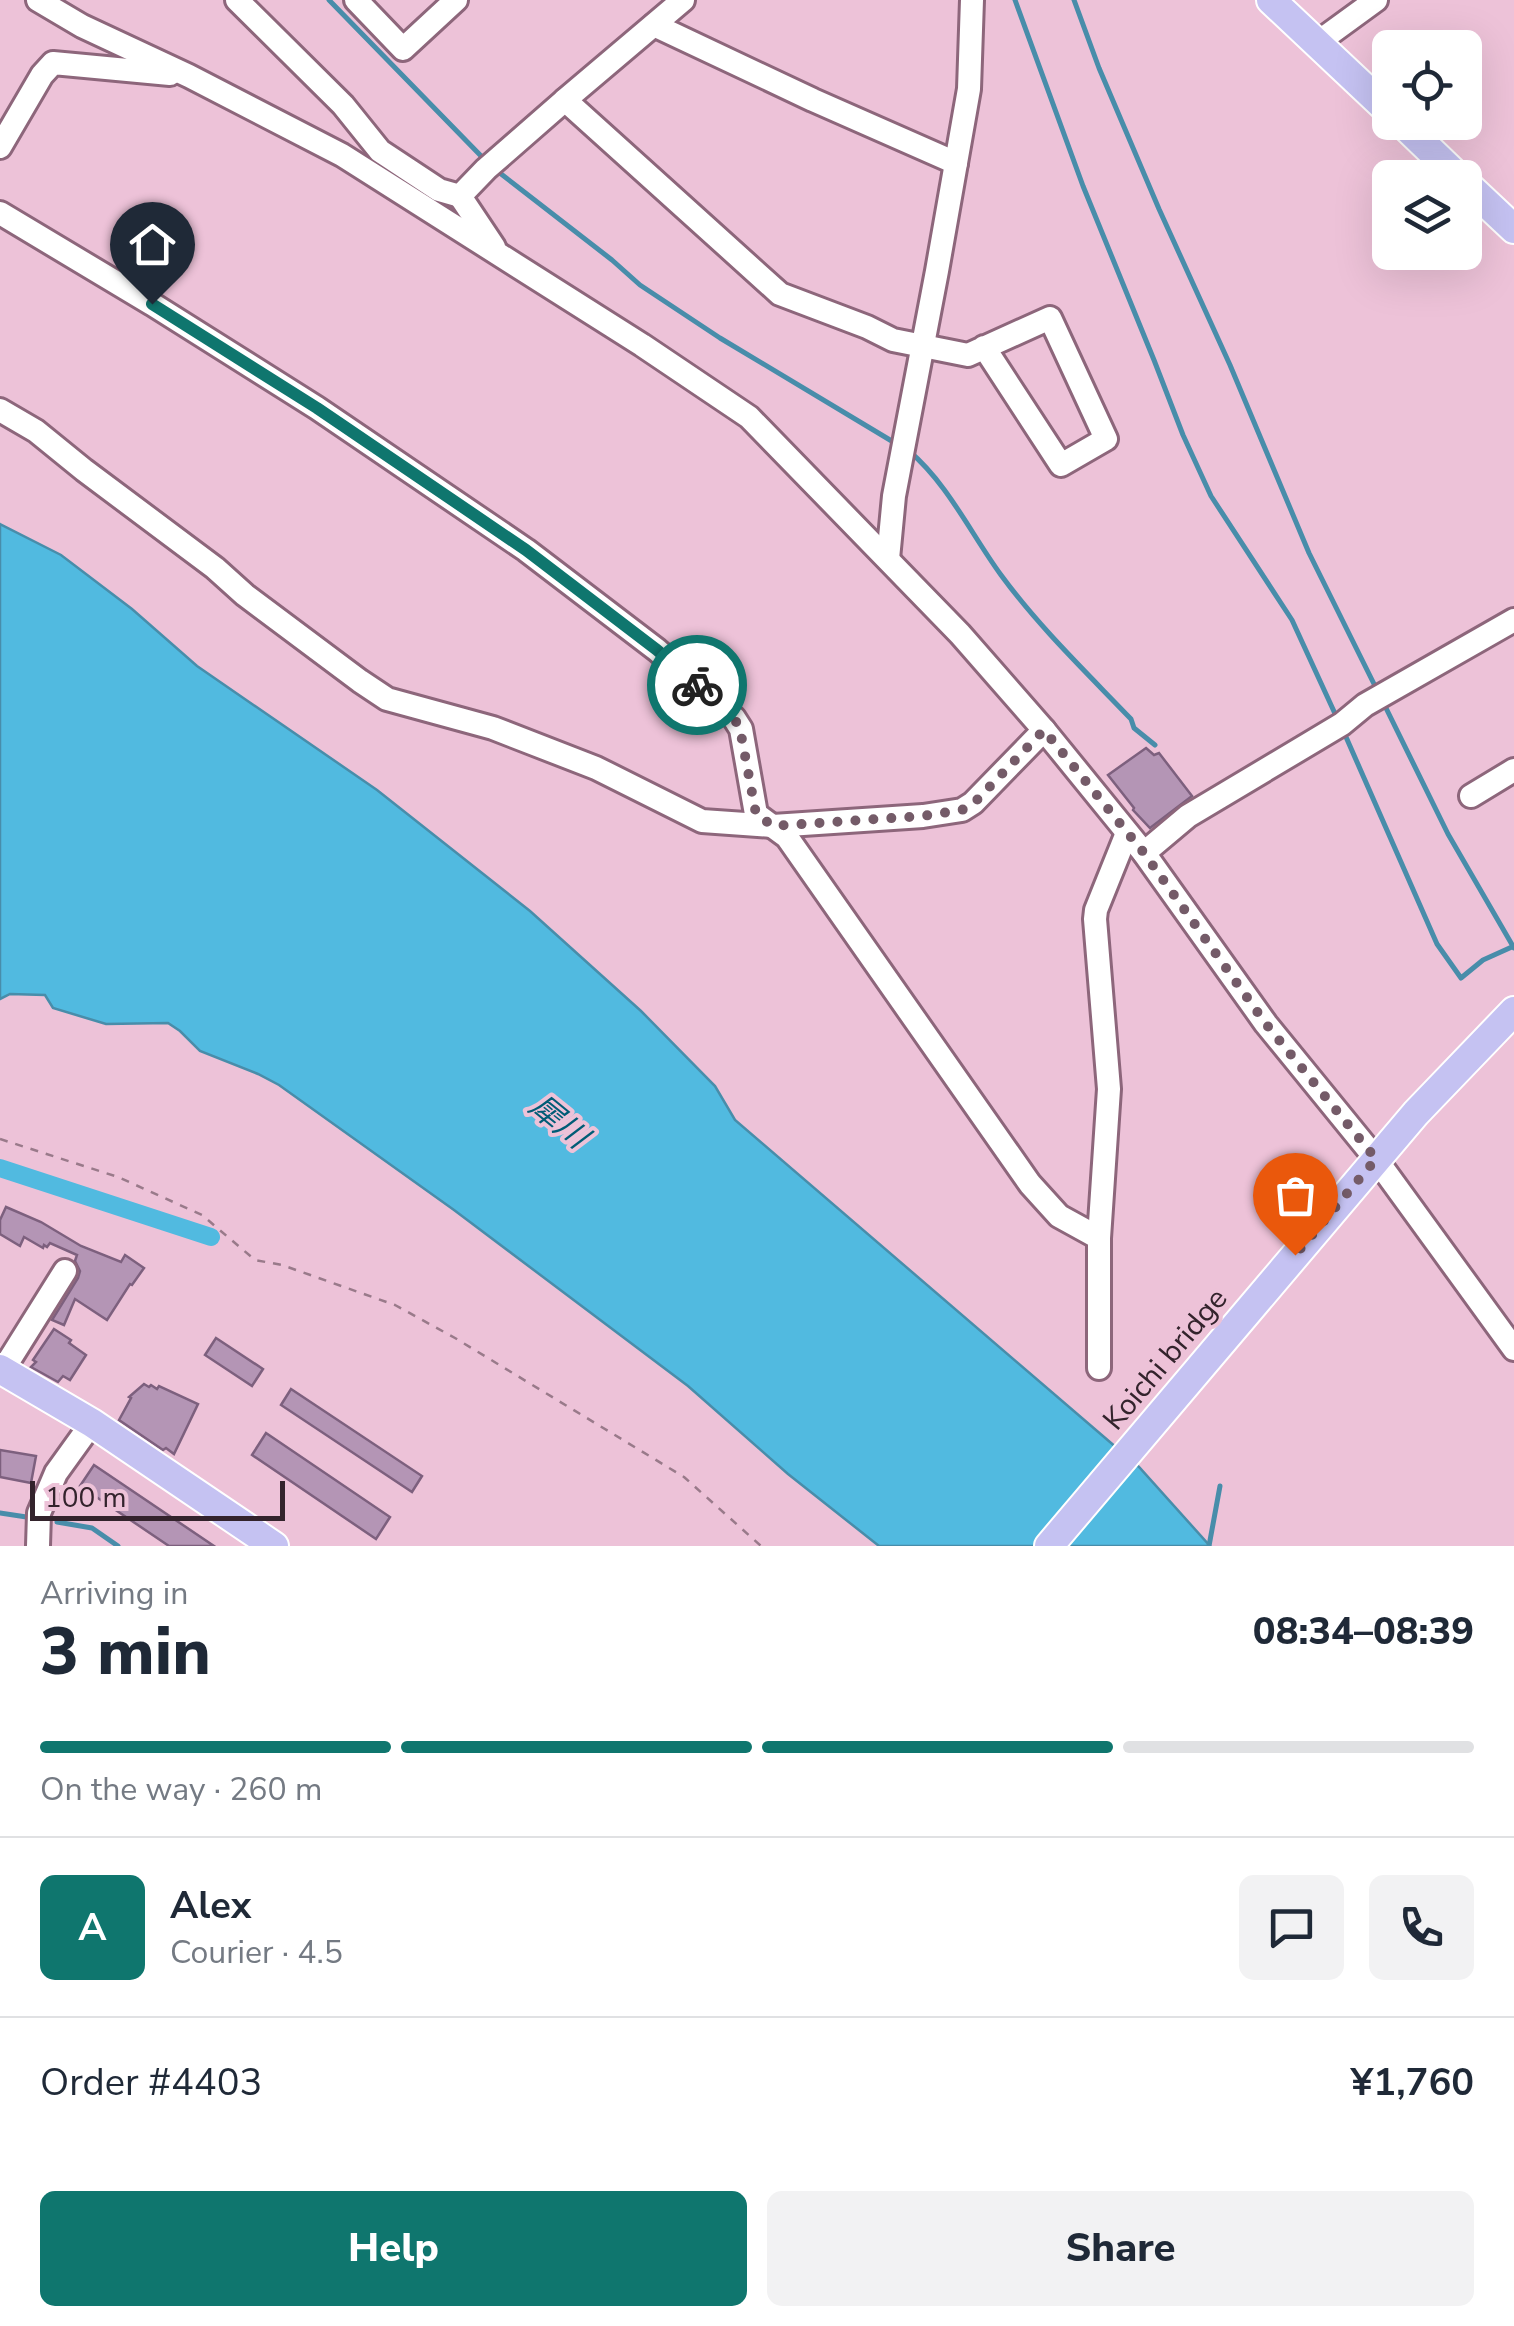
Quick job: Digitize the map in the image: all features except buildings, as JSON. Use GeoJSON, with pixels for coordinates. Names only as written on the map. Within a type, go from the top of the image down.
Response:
{"type":"FeatureCollection","features":[{"type":"Feature","properties":{"kind":"main road"},"geometry":{"type":"LineString","coordinates":[[1270,0],[1372,95]]}},
{"type":"Feature","properties":{"kind":"main road"},"geometry":{"type":"LineString","coordinates":[[1421,140],[1441,160]]}},
{"type":"Feature","properties":{"kind":"main road"},"geometry":{"type":"LineString","coordinates":[[1482,199],[1514,229]]}},
{"type":"Feature","properties":{"kind":"main road","name":"Koichi bridge"},"geometry":{"type":"LineString","coordinates":[[1049,1546],[1416,1113],[1509,1015]]}},
{"type":"Feature","properties":{"kind":"main road"},"geometry":{"type":"LineString","coordinates":[[1,1369],[92,1423],[274,1546]]}},
{"type":"Feature","properties":{"kind":"street"},"geometry":{"type":"LineString","coordinates":[[38,0],[82,26],[342,155],[749,417],[960,634],[1044,730],[1144,853],[1266,1024],[1514,1349]]}},
{"type":"Feature","properties":{"kind":"street"},"geometry":{"type":"LineString","coordinates":[[237,0],[343,105],[380,151],[439,190],[460,196],[498,254]]}},
{"type":"Feature","properties":{"kind":"street"},"geometry":{"type":"LineString","coordinates":[[356,0],[403,48],[456,0]]}},
{"type":"Feature","properties":{"kind":"street"},"geometry":{"type":"LineString","coordinates":[[460,196],[683,0]]}},
{"type":"Feature","properties":{"kind":"street"},"geometry":{"type":"LineString","coordinates":[[888,559],[894,496],[969,89],[972,0]]}},
{"type":"Feature","properties":{"kind":"street"},"geometry":{"type":"LineString","coordinates":[[1318,43],[1376,0]]}},
{"type":"Feature","properties":{"kind":"street"},"geometry":{"type":"LineString","coordinates":[[654,24],[956,163]]}},
{"type":"Feature","properties":{"kind":"street"},"geometry":{"type":"LineString","coordinates":[[0,147],[42,74],[53,63],[189,76]]}},
{"type":"Feature","properties":{"kind":"street"},"geometry":{"type":"LineString","coordinates":[[565,100],[780,294],[893,340],[968,355],[984,347],[1050,318],[1106,440],[1061,465],[984,347]]}},
{"type":"Feature","properties":{"kind":"street"},"geometry":{"type":"LineString","coordinates":[[0,213],[317,408],[526,550],[657,650],[734,718],[740,729],[756,814],[787,836],[1030,1184],[1059,1216],[1099,1238]]}},
{"type":"Feature","properties":{"kind":"street"},"geometry":{"type":"LineString","coordinates":[[0,410],[36,431],[245,595],[387,699],[492,728],[596,768],[702,822],[773,826],[962,810],[974,803],[1044,730]]}},
{"type":"Feature","properties":{"kind":"street"},"geometry":{"type":"LineString","coordinates":[[1144,853],[1188,816],[1342,724],[1364,706],[1514,620]]}},
{"type":"Feature","properties":{"kind":"street"},"geometry":{"type":"LineString","coordinates":[[1471,796],[1514,770]]}},
{"type":"Feature","properties":{"kind":"street"},"geometry":{"type":"LineString","coordinates":[[1099,1368],[1099,1238],[1108,1089],[1095,918],[1127,833]]}},
{"type":"Feature","properties":{"kind":"street"},"geometry":{"type":"LineString","coordinates":[[1,1369],[66,1270]]}},
{"type":"Feature","properties":{"kind":"street"},"geometry":{"type":"LineString","coordinates":[[38,1546],[39,1513],[56,1474],[92,1423]]}},
{"type":"Feature","properties":{"kind":"path"},"geometry":{"type":"LineString","coordinates":[[0,1139],[118,1177],[202,1215],[255,1260],[282,1265],[395,1305],[684,1477],[761,1546]]}},
{"type":"Feature","properties":{"kind":"water","name":"犀川"},"geometry":{"type":"Polygon","coordinates":[[[0,524],[61,555],[132,609],[197,666],[377,790],[530,911],[641,1011],[715,1086],[735,1120],[1139,1467],[1210,1546],[879,1546],[788,1474],[688,1386],[454,1210],[279,1085],[200,1051],[168,1023],[106,1024],[53,1008],[45,995],[10,994],[0,999],[0,524]]]}},
{"type":"Feature","properties":{"kind":"waterway"},"geometry":{"type":"LineString","coordinates":[[329,0],[484,159]]}},
{"type":"Feature","properties":{"kind":"waterway"},"geometry":{"type":"LineString","coordinates":[[1015,0],[1083,186],[1183,435],[1211,496],[1292,620],[1337,718]]}},
{"type":"Feature","properties":{"kind":"waterway"},"geometry":{"type":"LineString","coordinates":[[1074,0],[1099,68],[1309,553],[1377,690]]}},
{"type":"Feature","properties":{"kind":"waterway"},"geometry":{"type":"LineString","coordinates":[[496,170],[640,285],[895,443]]}},
{"type":"Feature","properties":{"kind":"waterway"},"geometry":{"type":"LineString","coordinates":[[909,451],[947,494],[1031,613],[1131,719],[1134,728],[1155,745]]}},
{"type":"Feature","properties":{"kind":"waterway"},"geometry":{"type":"LineString","coordinates":[[1384,704],[1448,834],[1514,948]]}},
{"type":"Feature","properties":{"kind":"waterway"},"geometry":{"type":"LineString","coordinates":[[1346,737],[1437,944],[1461,978],[1483,960],[1514,946]]}},
{"type":"Feature","properties":{"kind":"waterway"},"geometry":{"type":"LineString","coordinates":[[0,1168],[211,1237]]}},
{"type":"Feature","properties":{"kind":"waterway"},"geometry":{"type":"LineString","coordinates":[[1209,1546],[1220,1486]]}},
{"type":"Feature","properties":{"kind":"waterway"},"geometry":{"type":"LineString","coordinates":[[0,1513],[33,1518]]}},
{"type":"Feature","properties":{"kind":"waterway"},"geometry":{"type":"LineString","coordinates":[[57,1522],[92,1528],[118,1546]]}},
{"type":"Feature","properties":{"kind":"way so far"},"geometry":{"type":"LineString","coordinates":[[697,685],[734,718],[740,729],[756,814],[773,826],[962,810],[974,803],[1044,730],[1144,853],[1266,1024],[1376,1159],[1295,1255]]}},
{"type":"Feature","properties":{"kind":"route"},"geometry":{"type":"LineString","coordinates":[[152,304],[317,408],[526,550],[697,685]]}}]}
